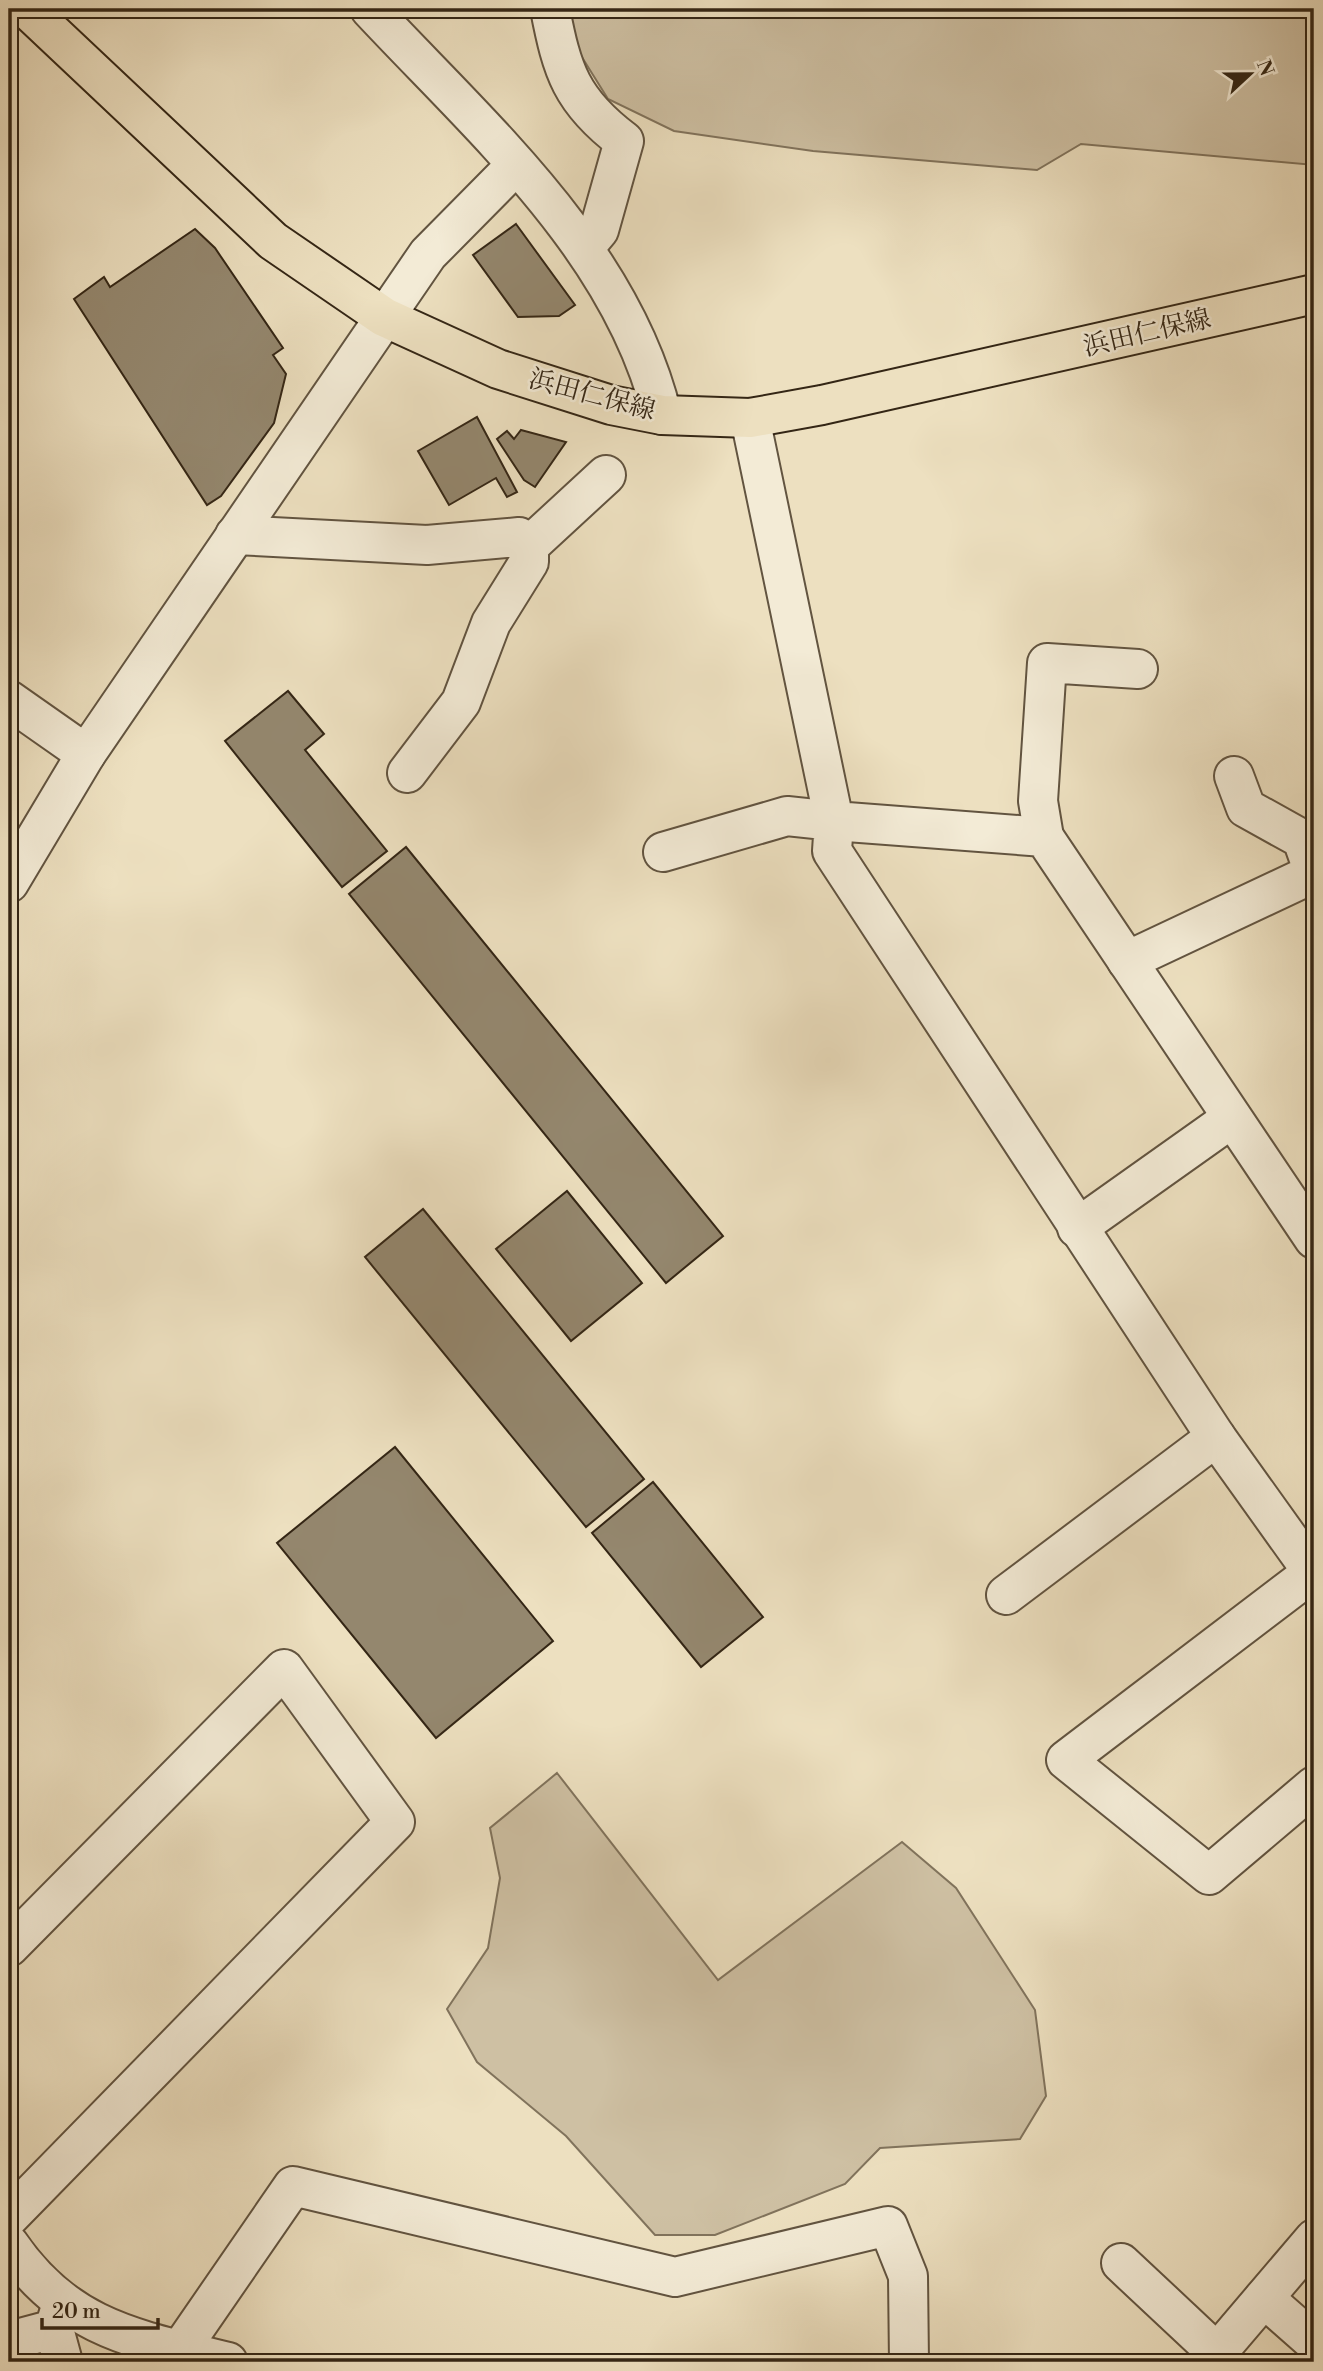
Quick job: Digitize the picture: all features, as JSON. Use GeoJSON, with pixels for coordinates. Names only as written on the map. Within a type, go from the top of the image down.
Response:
{"type":"FeatureCollection","features":[{"type":"Feature","properties":{"kind":"main road","name":"浜田仁保線"},"geometry":{"type":"LineString","coordinates":[[27,9],[273,242],[384,317],[498,369],[611,405],[662,415],[750,418],[848,399],[1314,294]]}},
{"type":"Feature","properties":{"kind":"street"},"geometry":{"type":"LineString","coordinates":[[370,9],[516,165],[584,248],[604,279],[652,374],[662,415]]}},
{"type":"Feature","properties":{"kind":"street"},"geometry":{"type":"LineString","coordinates":[[550,9],[569,82],[594,118],[624,141],[599,230],[584,248]]}},
{"type":"Feature","properties":{"kind":"street"},"geometry":{"type":"LineString","coordinates":[[9,883],[86,754],[428,254],[516,165]]}},
{"type":"Feature","properties":{"kind":"street"},"geometry":{"type":"LineString","coordinates":[[750,418],[834,821],[832,851],[1216,1437],[1313,1573],[1066,1760],[1209,1875],[1314,1786]]}},
{"type":"Feature","properties":{"kind":"street"},"geometry":{"type":"LineString","coordinates":[[407,773],[461,702],[491,623],[529,562],[529,546],[606,475]]}},
{"type":"Feature","properties":{"kind":"street"},"geometry":{"type":"LineString","coordinates":[[235,535],[427,544],[519,537],[529,546]]}},
{"type":"Feature","properties":{"kind":"street"},"geometry":{"type":"LineString","coordinates":[[1138,669],[1047,663],[1038,801],[1044,837],[1314,1239]]}},
{"type":"Feature","properties":{"kind":"street"},"geometry":{"type":"LineString","coordinates":[[9,700],[86,754]]}},
{"type":"Feature","properties":{"kind":"street"},"geometry":{"type":"LineString","coordinates":[[1127,961],[1314,873],[1302,839],[1246,808],[1234,776]]}},
{"type":"Feature","properties":{"kind":"street"},"geometry":{"type":"LineString","coordinates":[[663,852],[787,816],[1044,837]]}},
{"type":"Feature","properties":{"kind":"street"},"geometry":{"type":"LineString","coordinates":[[1077,1228],[1232,1118]]}},
{"type":"Feature","properties":{"kind":"street"},"geometry":{"type":"LineString","coordinates":[[1006,1595],[1216,1437]]}},
{"type":"Feature","properties":{"kind":"street"},"geometry":{"type":"LineString","coordinates":[[9,1947],[284,1669],[395,1822],[9,2217]]}},
{"type":"Feature","properties":{"kind":"street"},"geometry":{"type":"LineString","coordinates":[[180,2350],[293,2186],[675,2277],[888,2226],[908,2276],[909,2362]]}},
{"type":"Feature","properties":{"kind":"street"},"geometry":{"type":"LineString","coordinates":[[1121,2263],[1214,2358],[1314,2239]]}},
{"type":"Feature","properties":{"kind":"street"},"geometry":{"type":"LineString","coordinates":[[9,2244],[60,2331]]}},
{"type":"Feature","properties":{"kind":"street"},"geometry":{"type":"LineString","coordinates":[[1264,2298],[1314,2342]]}},
{"type":"Feature","properties":{"kind":"street"},"geometry":{"type":"LineString","coordinates":[[9,2341],[60,2331],[117,2334],[228,2362]]}},
{"type":"Feature","properties":{"kind":"shaded area"},"geometry":{"type":"Polygon","coordinates":[[[568,9],[1314,9],[1314,165],[1081,144],[1037,170],[813,151],[674,131],[608,99],[570,38],[568,9]]]}},
{"type":"Feature","properties":{"kind":"shaded area"},"geometry":{"type":"Polygon","coordinates":[[[557,1773],[718,1980],[902,1842],[956,1888],[1035,2010],[1046,2096],[1020,2139],[880,2148],[845,2184],[715,2235],[655,2235],[566,2136],[477,2062],[447,2009],[488,1948],[500,1878],[490,1828],[557,1773]]]}},
{"type":"Feature","properties":{"kind":"building"},"geometry":{"type":"Polygon","coordinates":[[[516,224],[575,305],[559,316],[518,317],[473,255],[516,224]]]}},
{"type":"Feature","properties":{"kind":"building"},"geometry":{"type":"Polygon","coordinates":[[[195,229],[215,248],[283,348],[273,355],[286,374],[274,423],[221,496],[207,505],[74,299],[104,277],[110,287],[195,229]]]}},
{"type":"Feature","properties":{"kind":"building"},"geometry":{"type":"Polygon","coordinates":[[[477,417],[517,492],[507,497],[496,478],[449,505],[418,451],[477,417]]]}},
{"type":"Feature","properties":{"kind":"building"},"geometry":{"type":"Polygon","coordinates":[[[521,430],[566,442],[535,487],[524,480],[497,439],[507,431],[514,439],[521,430]]]}},
{"type":"Feature","properties":{"kind":"building"},"geometry":{"type":"Polygon","coordinates":[[[288,691],[324,734],[305,750],[387,851],[342,887],[225,741],[288,691]]]}},
{"type":"Feature","properties":{"kind":"building"},"geometry":{"type":"Polygon","coordinates":[[[406,847],[723,1236],[666,1283],[349,894],[406,847]]]}},
{"type":"Feature","properties":{"kind":"building"},"geometry":{"type":"Polygon","coordinates":[[[567,1191],[642,1283],[571,1341],[496,1249],[567,1191]]]}},
{"type":"Feature","properties":{"kind":"building"},"geometry":{"type":"Polygon","coordinates":[[[423,1209],[644,1479],[586,1527],[365,1257],[423,1209]]]}},
{"type":"Feature","properties":{"kind":"building"},"geometry":{"type":"Polygon","coordinates":[[[395,1447],[553,1641],[436,1738],[277,1543],[395,1447]]]}},
{"type":"Feature","properties":{"kind":"building"},"geometry":{"type":"Polygon","coordinates":[[[653,1482],[763,1617],[701,1667],[592,1533],[653,1482]]]}}]}
